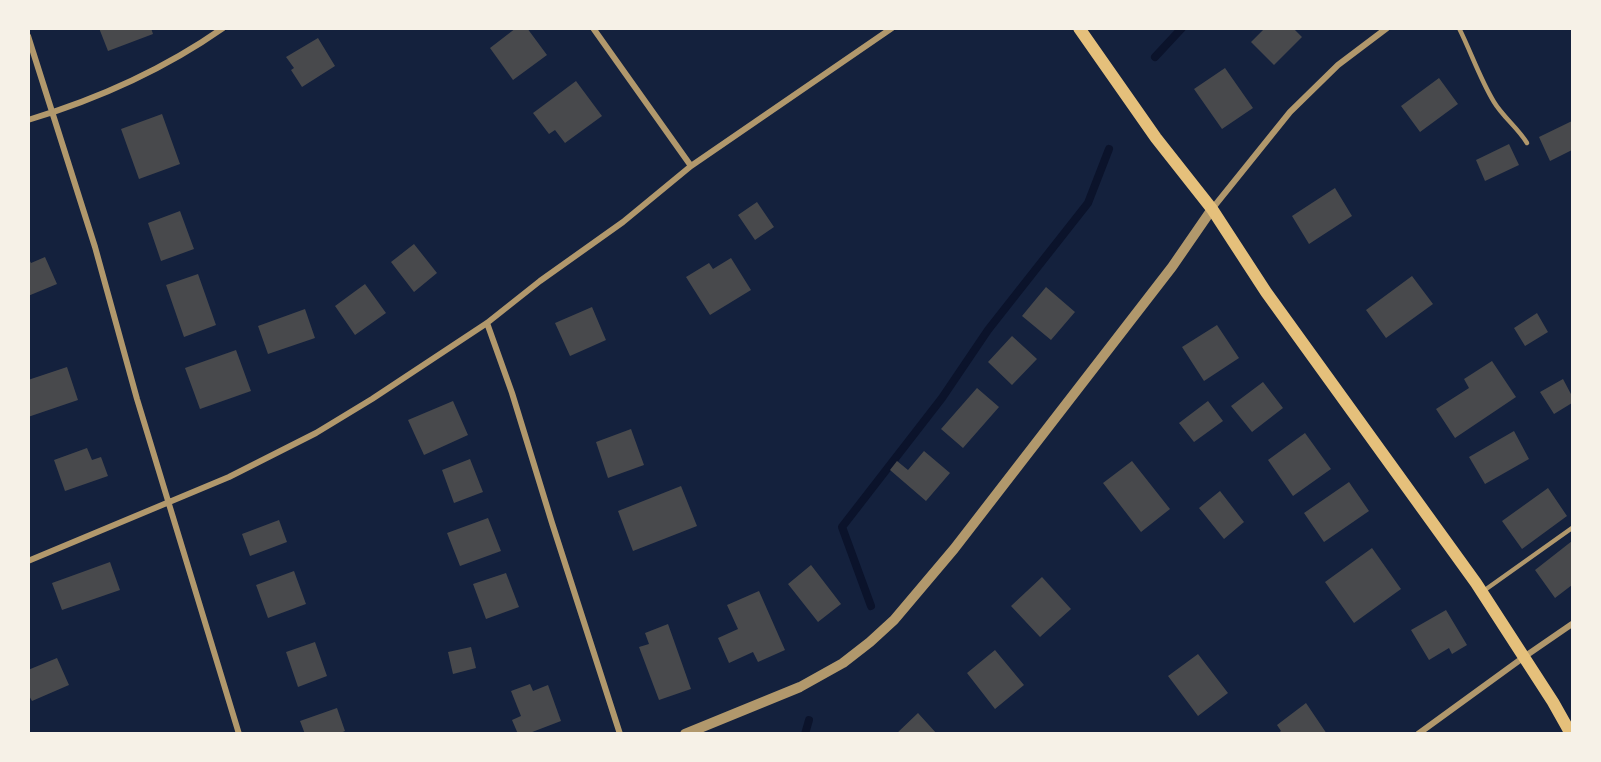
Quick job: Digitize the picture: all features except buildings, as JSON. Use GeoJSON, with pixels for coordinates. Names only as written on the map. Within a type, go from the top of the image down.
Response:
{"type":"FeatureCollection","features":[{"type":"Feature","properties":{"kind":"main road"},"geometry":{"type":"LineString","coordinates":[[1079,28],[1156,138],[1212,209],[1266,292],[1482,592],[1571,734]]}},
{"type":"Feature","properties":{"kind":"street"},"geometry":{"type":"LineString","coordinates":[[28,120],[100,97],[157,69],[223,28]]}},
{"type":"Feature","properties":{"kind":"street"},"geometry":{"type":"LineString","coordinates":[[593,28],[691,166]]}},
{"type":"Feature","properties":{"kind":"street"},"geometry":{"type":"LineString","coordinates":[[28,561],[229,477],[316,433],[372,399],[487,323],[540,281],[623,222],[691,166],[892,28]]}},
{"type":"Feature","properties":{"kind":"street"},"geometry":{"type":"LineString","coordinates":[[685,734],[800,687],[843,663],[894,620],[976,521],[1172,267],[1212,209],[1290,112],[1338,65],[1387,28]]}},
{"type":"Feature","properties":{"kind":"street"},"geometry":{"type":"LineString","coordinates":[[28,36],[95,247],[136,399],[170,501],[239,734]]}},
{"type":"Feature","properties":{"kind":"street"},"geometry":{"type":"LineString","coordinates":[[487,323],[512,393],[620,734]]}},
{"type":"Feature","properties":{"kind":"street"},"geometry":{"type":"LineString","coordinates":[[1418,734],[1572,624]]}},
{"type":"Feature","properties":{"kind":"lane"},"geometry":{"type":"LineString","coordinates":[[1459,28],[1494,102],[1527,143]]}},
{"type":"Feature","properties":{"kind":"lane"},"geometry":{"type":"LineString","coordinates":[[1482,592],[1572,528]]}},
{"type":"Feature","properties":{"kind":"waterway"},"geometry":{"type":"LineString","coordinates":[[1155,57],[1182,28]]}},
{"type":"Feature","properties":{"kind":"waterway"},"geometry":{"type":"LineString","coordinates":[[871,606],[842,527],[942,398],[988,330],[1088,203],[1109,149]]}},
{"type":"Feature","properties":{"kind":"waterway"},"geometry":{"type":"LineString","coordinates":[[805,734],[809,720]]}}]}
